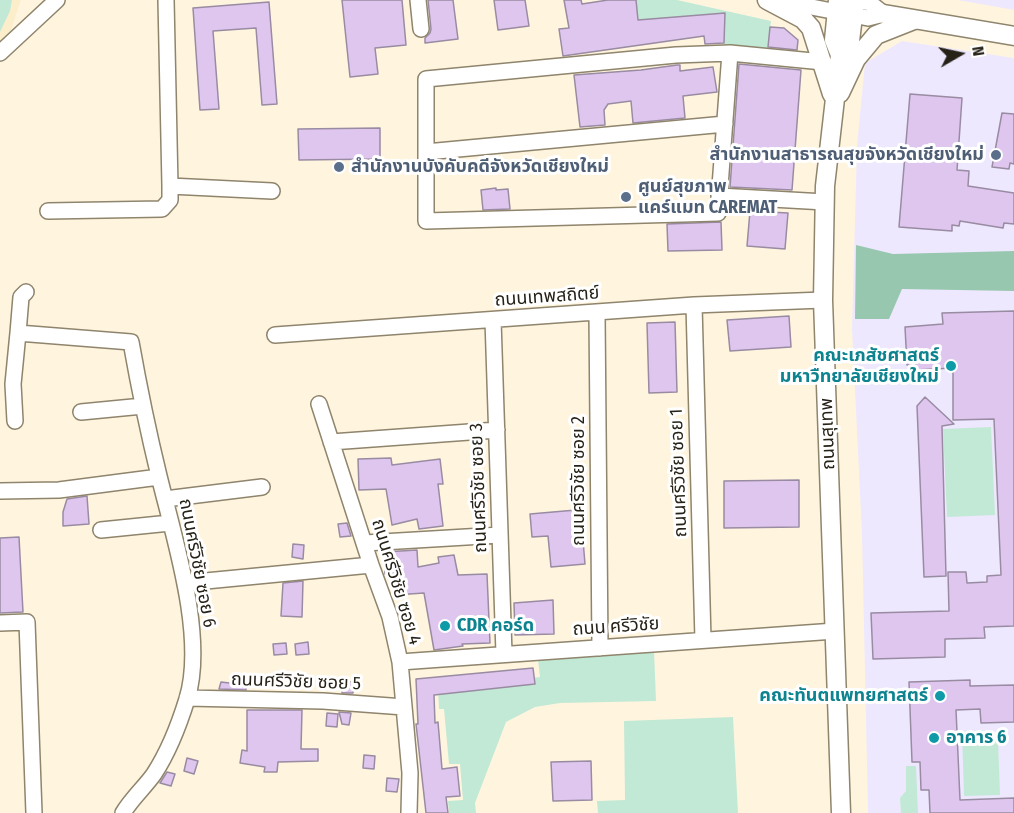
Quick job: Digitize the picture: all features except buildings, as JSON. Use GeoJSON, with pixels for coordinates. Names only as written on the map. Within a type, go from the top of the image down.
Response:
{"type":"FeatureCollection","features":[{"type":"Feature","properties":{"kind":"main road"},"geometry":{"type":"LineString","coordinates":[[767,0],[803,19],[832,58],[834,104]]}},
{"type":"Feature","properties":{"kind":"main road"},"geometry":{"type":"LineString","coordinates":[[832,58],[850,41],[848,5]]}},
{"type":"Feature","properties":{"kind":"main road"},"geometry":{"type":"LineString","coordinates":[[890,7],[916,20],[1014,36]]}},
{"type":"Feature","properties":{"kind":"main road"},"geometry":{"type":"LineString","coordinates":[[834,104],[856,59],[876,35],[916,20]]}},
{"type":"Feature","properties":{"kind":"main road","name":"ถนนสุเทพ"},"geometry":{"type":"LineString","coordinates":[[834,104],[825,202],[823,300],[841,813]]}},
{"type":"Feature","properties":{"kind":"street"},"geometry":{"type":"LineString","coordinates":[[0,53],[57,0]]}},
{"type":"Feature","properties":{"kind":"street"},"geometry":{"type":"LineString","coordinates":[[48,211],[162,209],[170,200],[166,0]]}},
{"type":"Feature","properties":{"kind":"street"},"geometry":{"type":"LineString","coordinates":[[418,0],[421,29]]}},
{"type":"Feature","properties":{"kind":"street"},"geometry":{"type":"LineString","coordinates":[[775,0],[848,5],[868,18],[890,7]]}},
{"type":"Feature","properties":{"kind":"street"},"geometry":{"type":"LineString","coordinates":[[730,53],[718,213],[426,221],[426,79],[676,55],[730,53],[832,58]]}},
{"type":"Feature","properties":{"kind":"street"},"geometry":{"type":"LineString","coordinates":[[426,152],[724,124]]}},
{"type":"Feature","properties":{"kind":"street"},"geometry":{"type":"LineString","coordinates":[[170,186],[272,191]]}},
{"type":"Feature","properties":{"kind":"street"},"geometry":{"type":"LineString","coordinates":[[719,196],[825,202]]}},
{"type":"Feature","properties":{"kind":"street"},"geometry":{"type":"LineString","coordinates":[[15,421],[13,384],[21,297],[26,292]]}},
{"type":"Feature","properties":{"kind":"street","name":"ถนนเทพสถิตย์"},"geometry":{"type":"LineString","coordinates":[[274,335],[597,314],[694,305],[823,300]]}},
{"type":"Feature","properties":{"kind":"street","name":"ถนนศรีวิชัย ซอย 1"},"geometry":{"type":"LineString","coordinates":[[694,305],[703,640]]}},
{"type":"Feature","properties":{"kind":"street","name":"ถนนศรีวิชัย ซอย 2"},"geometry":{"type":"LineString","coordinates":[[597,314],[600,648]]}},
{"type":"Feature","properties":{"kind":"street","name":"ถนนศรีวิชัย ซอย 3"},"geometry":{"type":"LineString","coordinates":[[493,320],[504,654]]}},
{"type":"Feature","properties":{"kind":"street","name":"ถนนศรีวิชัย ซอย 6"},"geometry":{"type":"LineString","coordinates":[[18,333],[131,342],[142,406],[185,583],[194,655],[193,675],[187,698],[168,748],[153,775],[132,798],[123,813]]}},
{"type":"Feature","properties":{"kind":"street","name":"ถนนศรีวิชัย ซอย 4"},"geometry":{"type":"LineString","coordinates":[[319,404],[365,543],[370,565],[390,617],[400,662],[410,773],[409,813]]}},
{"type":"Feature","properties":{"kind":"street"},"geometry":{"type":"LineString","coordinates":[[81,412],[142,406]]}},
{"type":"Feature","properties":{"kind":"street"},"geometry":{"type":"LineString","coordinates":[[331,442],[497,430]]}},
{"type":"Feature","properties":{"kind":"street"},"geometry":{"type":"LineString","coordinates":[[0,491],[59,489],[159,477]]}},
{"type":"Feature","properties":{"kind":"street"},"geometry":{"type":"LineString","coordinates":[[165,500],[262,487]]}},
{"type":"Feature","properties":{"kind":"street"},"geometry":{"type":"LineString","coordinates":[[101,531],[170,523]]}},
{"type":"Feature","properties":{"kind":"street"},"geometry":{"type":"LineString","coordinates":[[365,543],[500,536]]}},
{"type":"Feature","properties":{"kind":"street"},"geometry":{"type":"LineString","coordinates":[[185,583],[370,565]]}},
{"type":"Feature","properties":{"kind":"street"},"geometry":{"type":"LineString","coordinates":[[0,623],[27,622],[34,813]]}},
{"type":"Feature","properties":{"kind":"street","name":"ถนน ศรีวิชัย"},"geometry":{"type":"LineString","coordinates":[[400,662],[835,632]]}},
{"type":"Feature","properties":{"kind":"street","name":"ถนนศรีวิชัย ซอย 5"},"geometry":{"type":"LineString","coordinates":[[187,698],[323,701],[404,707]]}},
{"type":"Feature","properties":{"kind":"shaded area"},"geometry":{"type":"Polygon","coordinates":[[[0,0],[21,0],[10,33],[0,43],[0,0]]]}},
{"type":"Feature","properties":{"kind":"shaded area"},"geometry":{"type":"Polygon","coordinates":[[[958,0],[1014,0],[1014,10],[958,0]]]}},
{"type":"Feature","properties":{"kind":"shaded area"},"geometry":{"type":"Polygon","coordinates":[[[902,41],[1014,58],[1014,813],[868,813],[862,534],[852,329],[857,146],[865,63],[902,41]]]}},
{"type":"Feature","properties":{"kind":"green space"},"geometry":{"type":"Polygon","coordinates":[[[0,0],[12,0],[10,11],[0,32],[0,0]]]}},
{"type":"Feature","properties":{"kind":"green space"},"geometry":{"type":"Polygon","coordinates":[[[636,0],[677,0],[771,21],[768,51],[724,45],[724,13],[638,20],[636,0]]]}},
{"type":"Feature","properties":{"kind":"green space"},"geometry":{"type":"Polygon","coordinates":[[[856,245],[893,254],[1014,251],[1014,291],[902,289],[889,319],[855,319],[856,245]]]}},
{"type":"Feature","properties":{"kind":"green space"},"geometry":{"type":"Polygon","coordinates":[[[991,427],[995,515],[947,517],[943,429],[991,427]]]}},
{"type":"Feature","properties":{"kind":"green space"},"geometry":{"type":"Polygon","coordinates":[[[654,650],[656,701],[560,703],[535,707],[506,722],[475,803],[476,813],[449,813],[448,801],[463,800],[460,764],[449,764],[444,709],[439,709],[438,689],[540,677],[538,660],[654,650]]]}},
{"type":"Feature","properties":{"kind":"green space"},"geometry":{"type":"Polygon","coordinates":[[[733,717],[738,813],[598,813],[597,801],[625,800],[624,721],[733,717]]]}},
{"type":"Feature","properties":{"kind":"green space"},"geometry":{"type":"Polygon","coordinates":[[[983,730],[984,742],[998,741],[1000,795],[964,796],[962,731],[983,730]]]}},
{"type":"Feature","properties":{"kind":"green space"},"geometry":{"type":"Polygon","coordinates":[[[906,766],[916,766],[918,813],[901,813],[900,798],[906,791],[906,766]]]}},
{"type":"Feature","properties":{"kind":"place","name":"สำนักงานสาธารณสุขจังหวัดเชียงใหม่"},"geometry":{"type":"Point","coordinates":[996,155]}},
{"type":"Feature","properties":{"kind":"place","name":"สำนักงานบังคับคดีจังหวัดเชียงใหม่"},"geometry":{"type":"Point","coordinates":[339,167]}},
{"type":"Feature","properties":{"kind":"place","name":"ศูนย์สุขภาพ แคร์แมท CAREMAT"},"geometry":{"type":"Point","coordinates":[626,197]}},
{"type":"Feature","properties":{"kind":"place","name":"คณะเภสัชศาสตร์ มหาวืทยาลัยเชียงใหม่"},"geometry":{"type":"Point","coordinates":[951,366]}},
{"type":"Feature","properties":{"kind":"place","name":"CDR คอร์ด"},"geometry":{"type":"Point","coordinates":[445,626]}},
{"type":"Feature","properties":{"kind":"place","name":"คณะทันตแพทยศาสตร์"},"geometry":{"type":"Point","coordinates":[940,696]}},
{"type":"Feature","properties":{"kind":"place","name":"อาคาร 6"},"geometry":{"type":"Point","coordinates":[934,738]}}]}
